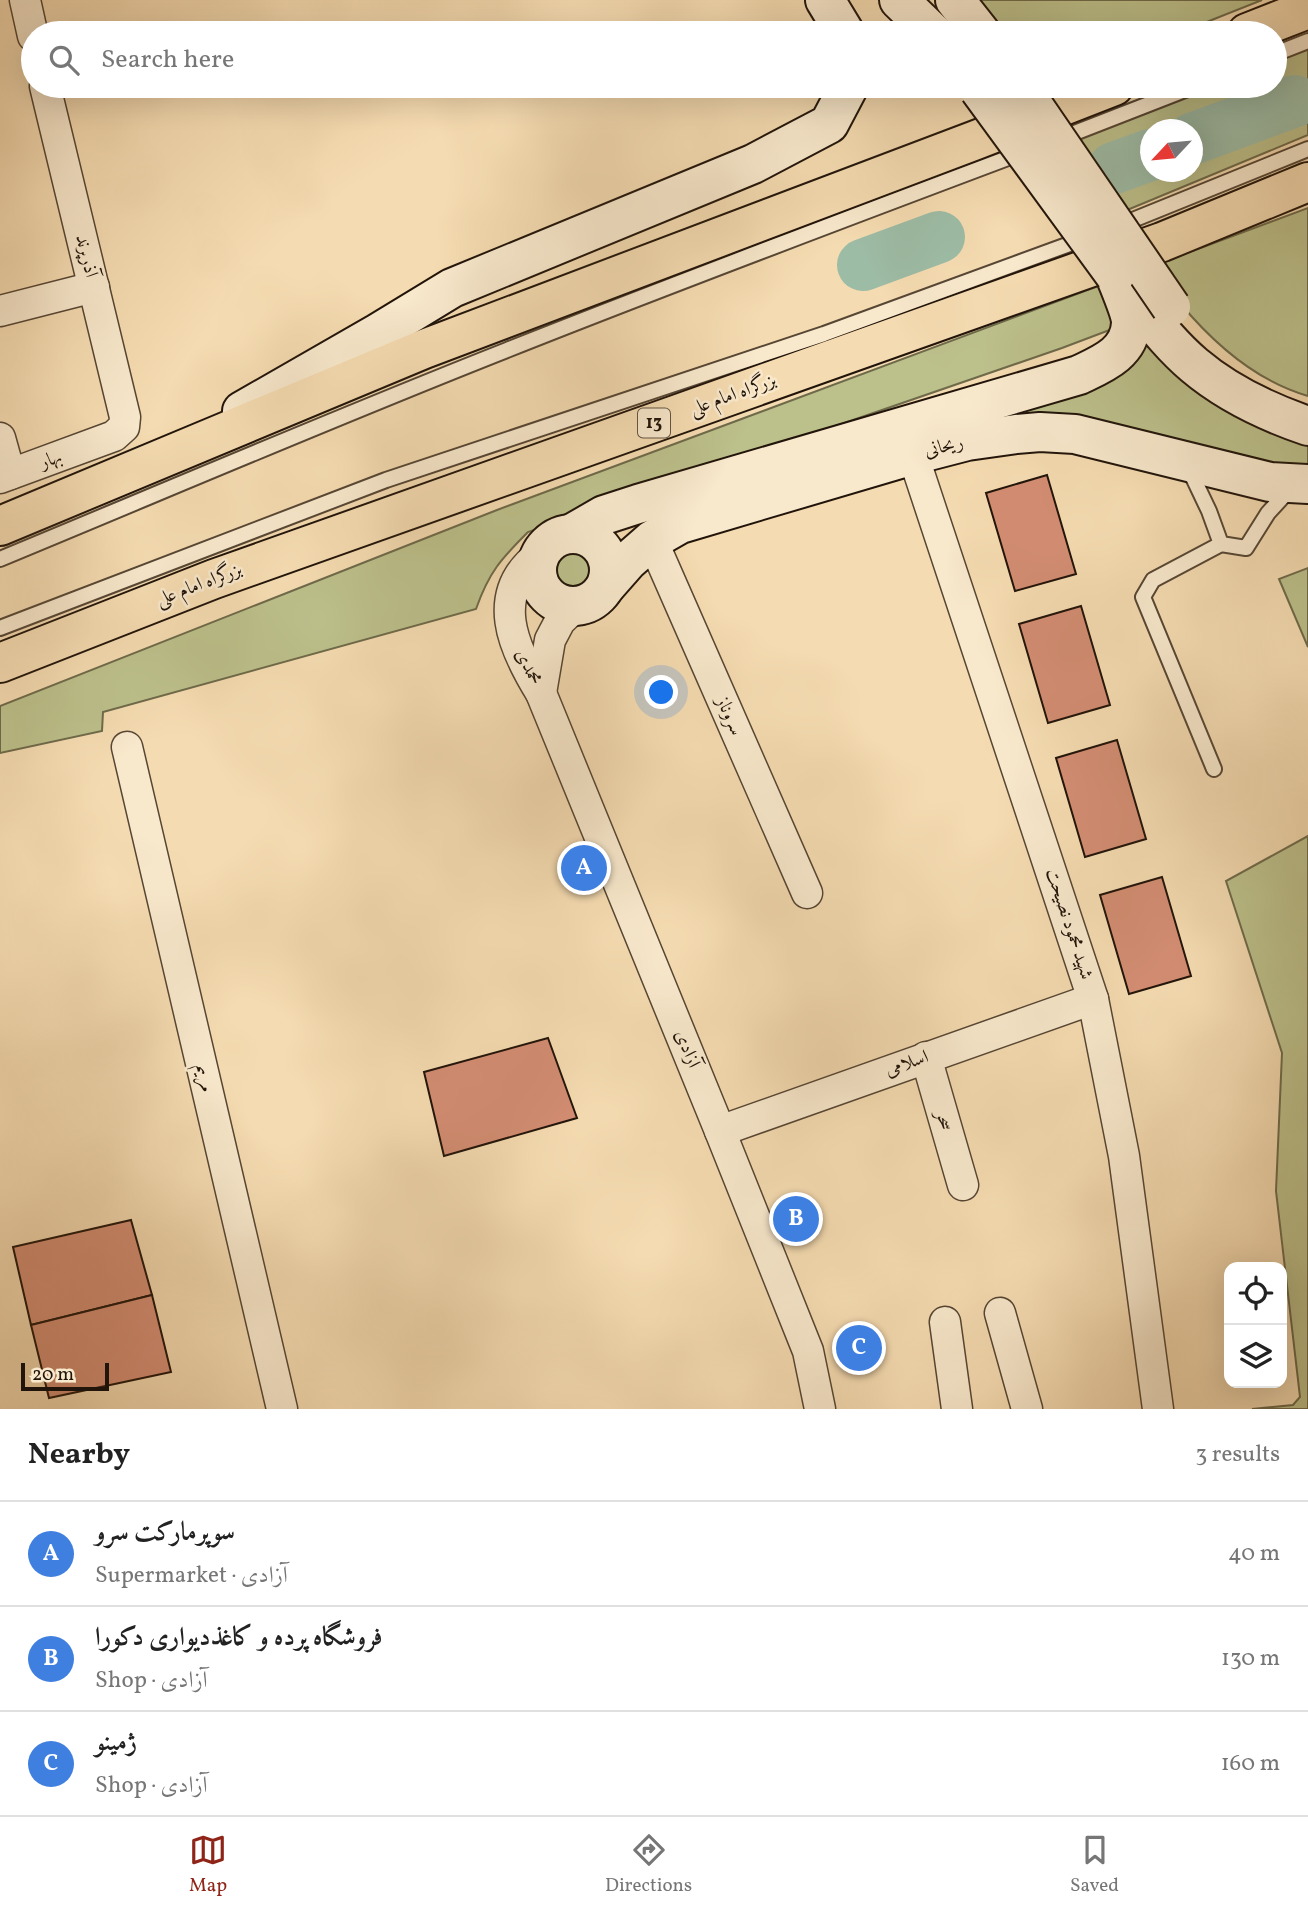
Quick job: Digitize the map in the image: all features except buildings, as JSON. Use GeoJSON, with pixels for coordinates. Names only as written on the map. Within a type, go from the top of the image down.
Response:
{"type":"FeatureCollection","features":[{"type":"Feature","properties":{"kind":"highway"},"geometry":{"type":"LineString","coordinates":[[1278,21],[1308,9]]}},
{"type":"Feature","properties":{"kind":"highway"},"geometry":{"type":"LineString","coordinates":[[0,526],[424,349],[1083,98]]}},
{"type":"Feature","properties":{"kind":"highway","name":"بزرگراه امام علی"},"geometry":{"type":"LineString","coordinates":[[0,663],[214,579],[1162,242],[1308,182]]}},
{"type":"Feature","properties":{"kind":"main road"},"geometry":{"type":"LineString","coordinates":[[825,0],[838,21]]}},
{"type":"Feature","properties":{"kind":"main road"},"geometry":{"type":"LineString","coordinates":[[899,0],[921,21]]}},
{"type":"Feature","properties":{"kind":"main road"},"geometry":{"type":"LineString","coordinates":[[955,0],[972,21]]}},
{"type":"Feature","properties":{"kind":"main road"},"geometry":{"type":"LineString","coordinates":[[163,457],[452,288],[753,164],[796,142],[829,124],[843,98]]}},
{"type":"Feature","properties":{"kind":"main road"},"geometry":{"type":"LineString","coordinates":[[986,98],[1115,275],[1156,326],[1192,364],[1256,406],[1308,426]]}},
{"type":"Feature","properties":{"kind":"main road"},"geometry":{"type":"LineString","coordinates":[[1028,98],[1171,307],[1187,326],[1213,351],[1251,380],[1286,401],[1308,408]]}},
{"type":"Feature","properties":{"kind":"main road"},"geometry":{"type":"LineString","coordinates":[[555,544],[583,535],[594,540],[608,561],[609,573],[591,596],[565,606],[546,595],[540,586],[537,564],[555,544],[604,515],[1079,375],[1107,361],[1125,345],[1131,322],[1115,275]]}},
{"type":"Feature","properties":{"kind":"main road","name":"ریحانی"},"geometry":{"type":"LineString","coordinates":[[591,596],[652,540],[680,524],[967,441],[1040,432],[1075,435],[1270,482],[1301,484]]}},
{"type":"Feature","properties":{"kind":"street"},"geometry":{"type":"LineString","coordinates":[[25,0],[30,21]]}},
{"type":"Feature","properties":{"kind":"street","name":"آذرپرند"},"geometry":{"type":"LineString","coordinates":[[48,98],[125,417],[124,427]]}},
{"type":"Feature","properties":{"kind":"street"},"geometry":{"type":"LineString","coordinates":[[0,311],[94,287]]}},
{"type":"Feature","properties":{"kind":"street","name":"بهار"},"geometry":{"type":"LineString","coordinates":[[0,438],[5,476],[114,436],[124,427]]}},
{"type":"Feature","properties":{"kind":"street","name":"شهید محمود نصیحت"},"geometry":{"type":"LineString","coordinates":[[913,455],[1093,999],[1124,1156],[1158,1409]]}},
{"type":"Feature","properties":{"kind":"street","name":"سروناز"},"geometry":{"type":"LineString","coordinates":[[652,540],[807,893]]}},
{"type":"Feature","properties":{"kind":"street","name":"محمدی"},"geometry":{"type":"LineString","coordinates":[[541,693],[522,662],[511,629],[510,605],[515,584],[531,561],[555,544]]}},
{"type":"Feature","properties":{"kind":"street","name":"محمدی"},"geometry":{"type":"LineString","coordinates":[[541,693],[550,640],[560,621],[591,596]]}},
{"type":"Feature","properties":{"kind":"street","name":"آزادی"},"geometry":{"type":"LineString","coordinates":[[541,693],[808,1351],[820,1409]]}},
{"type":"Feature","properties":{"kind":"street","name":"مریم"},"geometry":{"type":"LineString","coordinates":[[127,747],[282,1409]]}},
{"type":"Feature","properties":{"kind":"street","name":"اسلامی"},"geometry":{"type":"LineString","coordinates":[[720,1130],[1093,999]]}},
{"type":"Feature","properties":{"kind":"street","name":"سحر"},"geometry":{"type":"LineString","coordinates":[[926,1057],[963,1185]]}},
{"type":"Feature","properties":{"kind":"street"},"geometry":{"type":"LineString","coordinates":[[1000,1313],[1027,1409]]}},
{"type":"Feature","properties":{"kind":"street"},"geometry":{"type":"LineString","coordinates":[[945,1322],[957,1409]]}},
{"type":"Feature","properties":{"kind":"lane"},"geometry":{"type":"LineString","coordinates":[[1287,49],[1308,41]]}},
{"type":"Feature","properties":{"kind":"lane"},"geometry":{"type":"LineString","coordinates":[[0,559],[496,354],[1164,98]]}},
{"type":"Feature","properties":{"kind":"lane"},"geometry":{"type":"LineString","coordinates":[[0,628],[386,480],[798,343],[969,282],[1146,216],[1308,149]]}},
{"type":"Feature","properties":{"kind":"lane"},"geometry":{"type":"LineString","coordinates":[[1185,461],[1209,511],[1221,544]]}},
{"type":"Feature","properties":{"kind":"lane"},"geometry":{"type":"LineString","coordinates":[[1214,769],[1143,597],[1153,580],[1221,544],[1246,548],[1268,513],[1301,484]]}},
{"type":"Feature","properties":{"kind":"green space"},"geometry":{"type":"Polygon","coordinates":[[[977,0],[1262,0],[1209,21],[993,21],[977,0]]]}},
{"type":"Feature","properties":{"kind":"green space"},"geometry":{"type":"Polygon","coordinates":[[[1308,48],[1308,135],[1203,179],[1203,119],[1140,119],[1140,182],[1195,182],[1120,213],[1070,141],[1179,98],[1287,98],[1287,56],[1308,48]]]}},
{"type":"Feature","properties":{"kind":"green space"},"geometry":{"type":"Polygon","coordinates":[[[1308,208],[1308,396],[1271,381],[1237,359],[1207,333],[1180,303],[1143,318],[1308,434],[1308,474],[974,426],[1086,385],[1136,320],[528,532],[497,567],[476,609],[103,712],[102,731],[0,753],[0,706],[497,510],[1308,208]]]}},
{"type":"Feature","properties":{"kind":"green space"},"geometry":{"type":"Polygon","coordinates":[[[574,549],[582,550],[588,555],[593,561],[593,577],[588,583],[582,588],[574,589],[566,588],[560,583],[555,577],[554,569],[555,561],[560,555],[566,550],[574,549]]]}},
{"type":"Feature","properties":{"kind":"green space"},"geometry":{"type":"Polygon","coordinates":[[[1308,568],[1308,647],[1279,579],[1308,568]]]}},
{"type":"Feature","properties":{"kind":"green space"},"geometry":{"type":"Polygon","coordinates":[[[1308,836],[1308,1409],[1252,1409],[1293,1405],[1300,1397],[1287,1285],[1287,1262],[1284,1262],[1276,1191],[1282,1053],[1226,881],[1308,836]]]}},
{"type":"Feature","properties":{"kind":"waterway"},"geometry":{"type":"LineString","coordinates":[[1203,135],[1295,101]]}},
{"type":"Feature","properties":{"kind":"waterway"},"geometry":{"type":"LineString","coordinates":[[1114,168],[1140,159]]}},
{"type":"Feature","properties":{"kind":"waterway"},"geometry":{"type":"LineString","coordinates":[[863,265],[939,237]]}},
{"type":"Feature","properties":{"kind":"place","name":"سوپرمارکت سرو"},"geometry":{"type":"Point","coordinates":[584,868]}},
{"type":"Feature","properties":{"kind":"place","name":"فروشگاه پرده و کاغذدیواری دکورا"},"geometry":{"type":"Point","coordinates":[796,1219]}},
{"type":"Feature","properties":{"kind":"place","name":"ژمینو"},"geometry":{"type":"Point","coordinates":[859,1348]}}]}
